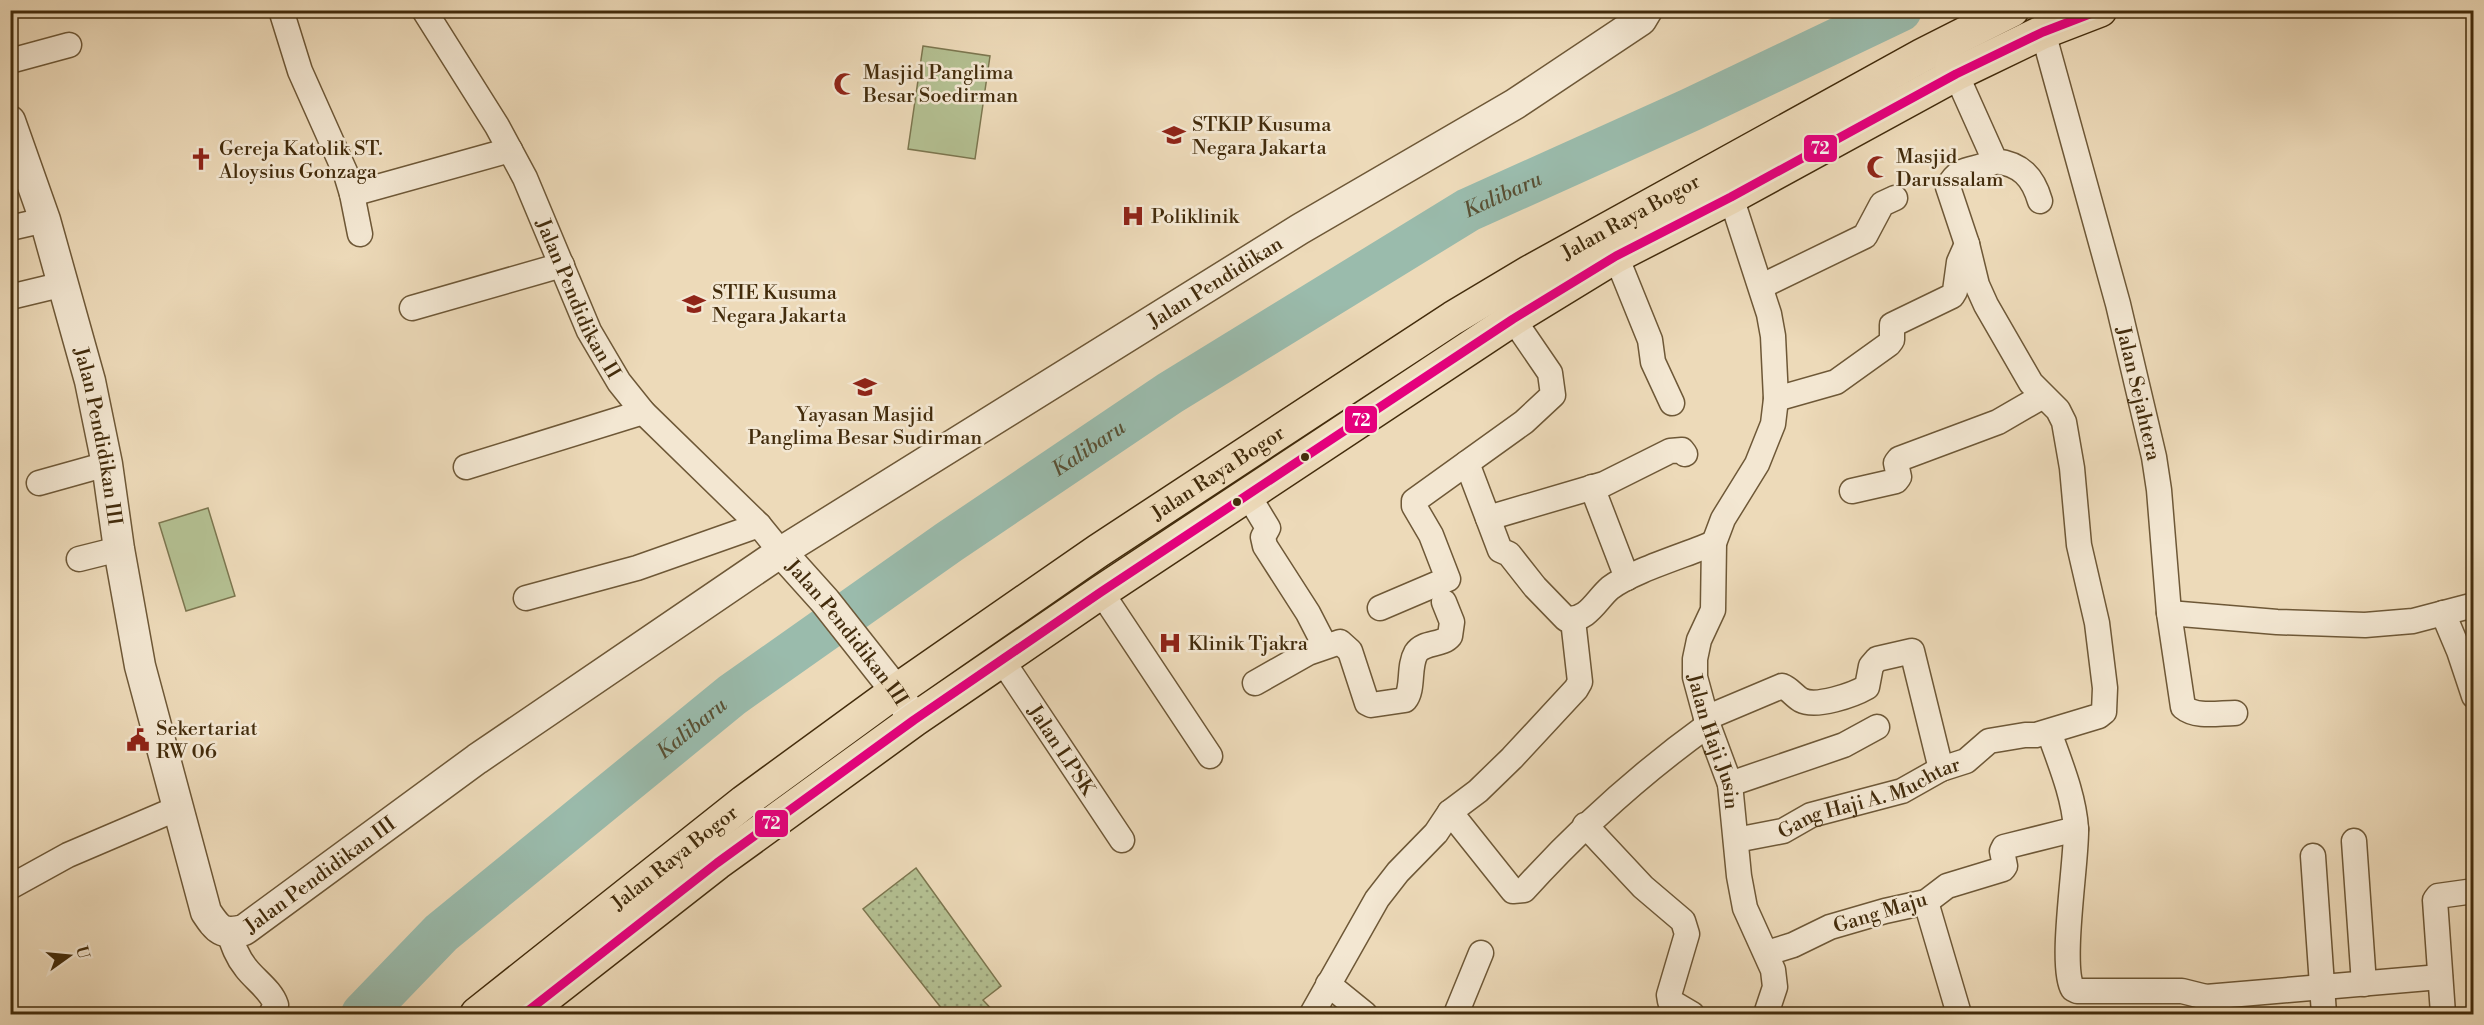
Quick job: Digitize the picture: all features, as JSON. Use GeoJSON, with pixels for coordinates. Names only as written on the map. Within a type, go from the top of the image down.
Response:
{"type":"FeatureCollection","features":[{"type":"Feature","properties":{"kind":"highway","name":"Jalan Raya Bogor"},"geometry":{"type":"LineString","coordinates":[[477,1014],[744,802],[896,691],[1098,551],[1453,318],[1530,272],[1923,55],[2012,10]]}},
{"type":"Feature","properties":{"kind":"highway","name":"Jalan Raya Bogor"},"geometry":{"type":"LineString","coordinates":[[524,1014],[717,863],[914,720],[1101,592],[1513,319],[1616,256],[1731,197],[1956,74],[2043,32],[2100,10]]}},
{"type":"Feature","properties":{"kind":"street"},"geometry":{"type":"LineString","coordinates":[[281,10],[300,71],[352,194],[360,234]]}},
{"type":"Feature","properties":{"kind":"street","name":"Jalan Pendidikan II"},"geometry":{"type":"LineString","coordinates":[[424,10],[525,178],[589,331],[619,382],[643,412],[759,525],[782,552]]}},
{"type":"Feature","properties":{"kind":"street","name":"Jalan Pendidikan"},"geometry":{"type":"LineString","coordinates":[[782,552],[1300,229],[1515,104],[1641,20],[1647,10]]}},
{"type":"Feature","properties":{"kind":"street","name":"Jalan Sejahtera"},"geometry":{"type":"LineString","coordinates":[[2043,32],[2118,304],[2154,457],[2159,490],[2169,613],[2183,707],[2188,711],[2199,713],[2235,713]]}},
{"type":"Feature","properties":{"kind":"street"},"geometry":{"type":"LineString","coordinates":[[10,61],[69,45]]}},
{"type":"Feature","properties":{"kind":"street"},"geometry":{"type":"LineString","coordinates":[[1956,74],[1995,162]]}},
{"type":"Feature","properties":{"kind":"street","name":"Jalan Pendidikan III"},"geometry":{"type":"LineString","coordinates":[[10,121],[45,220],[90,381],[107,464],[119,549],[140,666],[206,912],[217,927],[229,933],[244,930],[477,759],[782,552],[825,601],[867,658],[896,691],[914,720]]}},
{"type":"Feature","properties":{"kind":"street"},"geometry":{"type":"LineString","coordinates":[[352,194],[510,150]]}},
{"type":"Feature","properties":{"kind":"street"},"geometry":{"type":"LineString","coordinates":[[1852,491],[1896,481],[1899,477],[1896,463],[1899,459],[1998,422],[2043,396],[2031,383],[2010,350],[1986,305],[1977,285],[1967,244],[1948,187],[1958,173],[1995,162],[2013,166],[2028,175],[2033,180],[2040,201]]}},
{"type":"Feature","properties":{"kind":"street","name":"Jalan Haji Jusin"},"geometry":{"type":"LineString","coordinates":[[1731,197],[1762,286],[1773,336],[1776,399],[1773,424],[1757,464],[1723,519],[1714,543],[1713,610],[1699,640],[1695,659],[1695,677],[1707,722],[1730,784],[1739,876],[1745,908],[1773,970],[1775,987],[1766,1014]]}},
{"type":"Feature","properties":{"kind":"street"},"geometry":{"type":"LineString","coordinates":[[1762,286],[1865,236],[1882,204],[1895,198]]}},
{"type":"Feature","properties":{"kind":"street"},"geometry":{"type":"LineString","coordinates":[[10,228],[45,220]]}},
{"type":"Feature","properties":{"kind":"street"},"geometry":{"type":"LineString","coordinates":[[1776,399],[1836,382],[1889,344],[1892,340],[1892,325],[1952,296],[1955,291],[1959,262],[1967,244]]}},
{"type":"Feature","properties":{"kind":"street"},"geometry":{"type":"LineString","coordinates":[[1616,256],[1650,340],[1653,362],[1672,403]]}},
{"type":"Feature","properties":{"kind":"street"},"geometry":{"type":"LineString","coordinates":[[412,308],[562,265]]}},
{"type":"Feature","properties":{"kind":"street"},"geometry":{"type":"LineString","coordinates":[[10,297],[64,284]]}},
{"type":"Feature","properties":{"kind":"street"},"geometry":{"type":"LineString","coordinates":[[1380,608],[1448,579],[1431,535],[1414,507],[1414,501],[1524,422],[1553,395],[1550,373],[1513,319]]}},
{"type":"Feature","properties":{"kind":"street","name":"Gang Haji A. Muchtar"},"geometry":{"type":"LineString","coordinates":[[1736,840],[1783,831],[1811,815],[1902,791],[1941,770],[1966,760],[1989,741],[2049,732],[2099,716],[2103,712],[2105,688],[2097,623],[2079,545],[2072,468],[2064,422],[2058,410],[2043,396]]}},
{"type":"Feature","properties":{"kind":"street"},"geometry":{"type":"LineString","coordinates":[[465,466],[643,412]]}},
{"type":"Feature","properties":{"kind":"street"},"geometry":{"type":"LineString","coordinates":[[1488,518],[1604,484],[1670,451],[1677,449],[1682,450],[1685,454]]}},
{"type":"Feature","properties":{"kind":"street"},"geometry":{"type":"LineString","coordinates":[[1467,463],[1501,552],[1509,554],[1534,587],[1566,619],[1573,620],[1589,612],[1611,588],[1627,578],[1714,543]]}},
{"type":"Feature","properties":{"kind":"street"},"geometry":{"type":"LineString","coordinates":[[39,483],[107,464]]}},
{"type":"Feature","properties":{"kind":"street"},"geometry":{"type":"LineString","coordinates":[[1592,487],[1627,578]]}},
{"type":"Feature","properties":{"kind":"street"},"geometry":{"type":"LineString","coordinates":[[1248,495],[1268,528],[1263,537],[1265,546],[1308,613],[1325,646]]}},
{"type":"Feature","properties":{"kind":"street"},"geometry":{"type":"LineString","coordinates":[[526,598],[637,568],[759,525]]}},
{"type":"Feature","properties":{"kind":"street"},"geometry":{"type":"LineString","coordinates":[[79,559],[119,549]]}},
{"type":"Feature","properties":{"kind":"street"},"geometry":{"type":"LineString","coordinates":[[1101,592],[1210,756]]}},
{"type":"Feature","properties":{"kind":"street"},"geometry":{"type":"LineString","coordinates":[[1255,683],[1294,660],[1340,642],[1345,644],[1350,651],[1369,705],[1405,700],[1408,696],[1410,670],[1416,653],[1425,646],[1444,641],[1450,636],[1451,617],[1444,602]]}},
{"type":"Feature","properties":{"kind":"street"},"geometry":{"type":"LineString","coordinates":[[2169,613],[2277,622],[2365,625],[2414,621],[2474,604]]}},
{"type":"Feature","properties":{"kind":"street"},"geometry":{"type":"LineString","coordinates":[[2443,613],[2474,696]]}},
{"type":"Feature","properties":{"kind":"street"},"geometry":{"type":"LineString","coordinates":[[1312,1014],[1377,899],[1398,872],[1436,833],[1450,812],[1478,791],[1512,758],[1576,689],[1580,682],[1573,620]]}},
{"type":"Feature","properties":{"kind":"street"},"geometry":{"type":"LineString","coordinates":[[1450,812],[1513,891],[1524,890],[1585,825],[1644,772],[1707,722],[1782,686],[1789,688],[1800,700],[1810,704],[1863,690],[1869,684],[1871,666],[1877,659],[1909,650],[1914,655],[1941,770]]}},
{"type":"Feature","properties":{"kind":"street","name":"Jalan LPSK"},"geometry":{"type":"LineString","coordinates":[[1002,660],[1122,840]]}},
{"type":"Feature","properties":{"kind":"street"},"geometry":{"type":"LineString","coordinates":[[1730,784],[1844,745],[1877,727]]}},
{"type":"Feature","properties":{"kind":"street"},"geometry":{"type":"LineString","coordinates":[[2049,732],[2067,784],[2076,829],[2069,954],[2069,976],[2073,989],[2077,991],[2182,990],[2206,1006],[2320,987],[2440,977]]}},
{"type":"Feature","properties":{"kind":"street"},"geometry":{"type":"LineString","coordinates":[[10,887],[68,855],[178,808]]}},
{"type":"Feature","properties":{"kind":"street"},"geometry":{"type":"LineString","coordinates":[[1585,825],[1643,887],[1683,921],[1687,934],[1669,995],[1670,1001],[1692,1014]]}},
{"type":"Feature","properties":{"kind":"street","name":"Gang Maju"},"geometry":{"type":"LineString","coordinates":[[1767,953],[1793,945],[1830,927],[1886,911],[1926,903],[1947,886],[2002,869],[2005,866],[2002,851],[2004,847],[2076,829]]}},
{"type":"Feature","properties":{"kind":"street"},"geometry":{"type":"LineString","coordinates":[[2354,841],[2364,984]]}},
{"type":"Feature","properties":{"kind":"street"},"geometry":{"type":"LineString","coordinates":[[2313,856],[2321,958],[2320,987],[2324,1014]]}},
{"type":"Feature","properties":{"kind":"street"},"geometry":{"type":"LineString","coordinates":[[2443,1014],[2436,900],[2438,896],[2444,894],[2474,891]]}},
{"type":"Feature","properties":{"kind":"street"},"geometry":{"type":"LineString","coordinates":[[1926,903],[1959,1014]]}},
{"type":"Feature","properties":{"kind":"street"},"geometry":{"type":"LineString","coordinates":[[229,933],[234,949],[244,966],[273,997],[276,1005],[271,1014]]}},
{"type":"Feature","properties":{"kind":"street"},"geometry":{"type":"LineString","coordinates":[[1456,1014],[1481,953]]}},
{"type":"Feature","properties":{"kind":"street"},"geometry":{"type":"LineString","coordinates":[[1328,984],[1365,1014]]}},
{"type":"Feature","properties":{"kind":"green space"},"geometry":{"type":"Polygon","coordinates":[[[923,46],[990,56],[975,159],[908,149],[923,46]]]}},
{"type":"Feature","properties":{"kind":"green space"},"geometry":{"type":"Polygon","coordinates":[[[208,508],[235,596],[186,611],[159,523],[208,508]]]}},
{"type":"Feature","properties":{"kind":"green space"},"geometry":{"type":"Polygon","coordinates":[[[916,868],[1001,986],[983,1000],[996,1014],[946,1014],[863,909],[916,868]]]}},
{"type":"Feature","properties":{"kind":"waterway","name":"Kalibaru"},"geometry":{"type":"LineString","coordinates":[[363,1014],[441,933],[732,695],[949,542],[1170,393],[1468,210],[1690,110],[1900,10]]}},
{"type":"Feature","properties":{"kind":"transit line","name":"72"},"geometry":{"type":"LineString","coordinates":[[524,1014],[717,863],[914,720],[1101,592],[1513,319],[1616,256],[1731,197],[1956,74],[2043,32],[2100,10]]}},
{"type":"Feature","properties":{"kind":"place","name":"Masjid Panglima Besar Soedirman"},"geometry":{"type":"Point","coordinates":[845,84]}},
{"type":"Feature","properties":{"kind":"place","name":"STKIP Kusuma Negara Jakarta"},"geometry":{"type":"Point","coordinates":[1174,135]}},
{"type":"Feature","properties":{"kind":"place","name":"Gereja Katolik ST. Aloysius Gonzaga"},"geometry":{"type":"Point","coordinates":[201,159]}},
{"type":"Feature","properties":{"kind":"place","name":"Masjid Darussalam"},"geometry":{"type":"Point","coordinates":[1878,167]}},
{"type":"Feature","properties":{"kind":"place","name":"Poliklinik"},"geometry":{"type":"Point","coordinates":[1133,216]}},
{"type":"Feature","properties":{"kind":"place","name":"STIE Kusuma Negara Jakarta"},"geometry":{"type":"Point","coordinates":[694,304]}},
{"type":"Feature","properties":{"kind":"place","name":"Yayasan Masjid Panglima Besar Sudirman"},"geometry":{"type":"Point","coordinates":[865,387]}},
{"type":"Feature","properties":{"kind":"place","name":"Klinik Tjakra"},"geometry":{"type":"Point","coordinates":[1170,643]}},
{"type":"Feature","properties":{"kind":"place","name":"Sekertariat RW 06"},"geometry":{"type":"Point","coordinates":[138,740]}}]}
